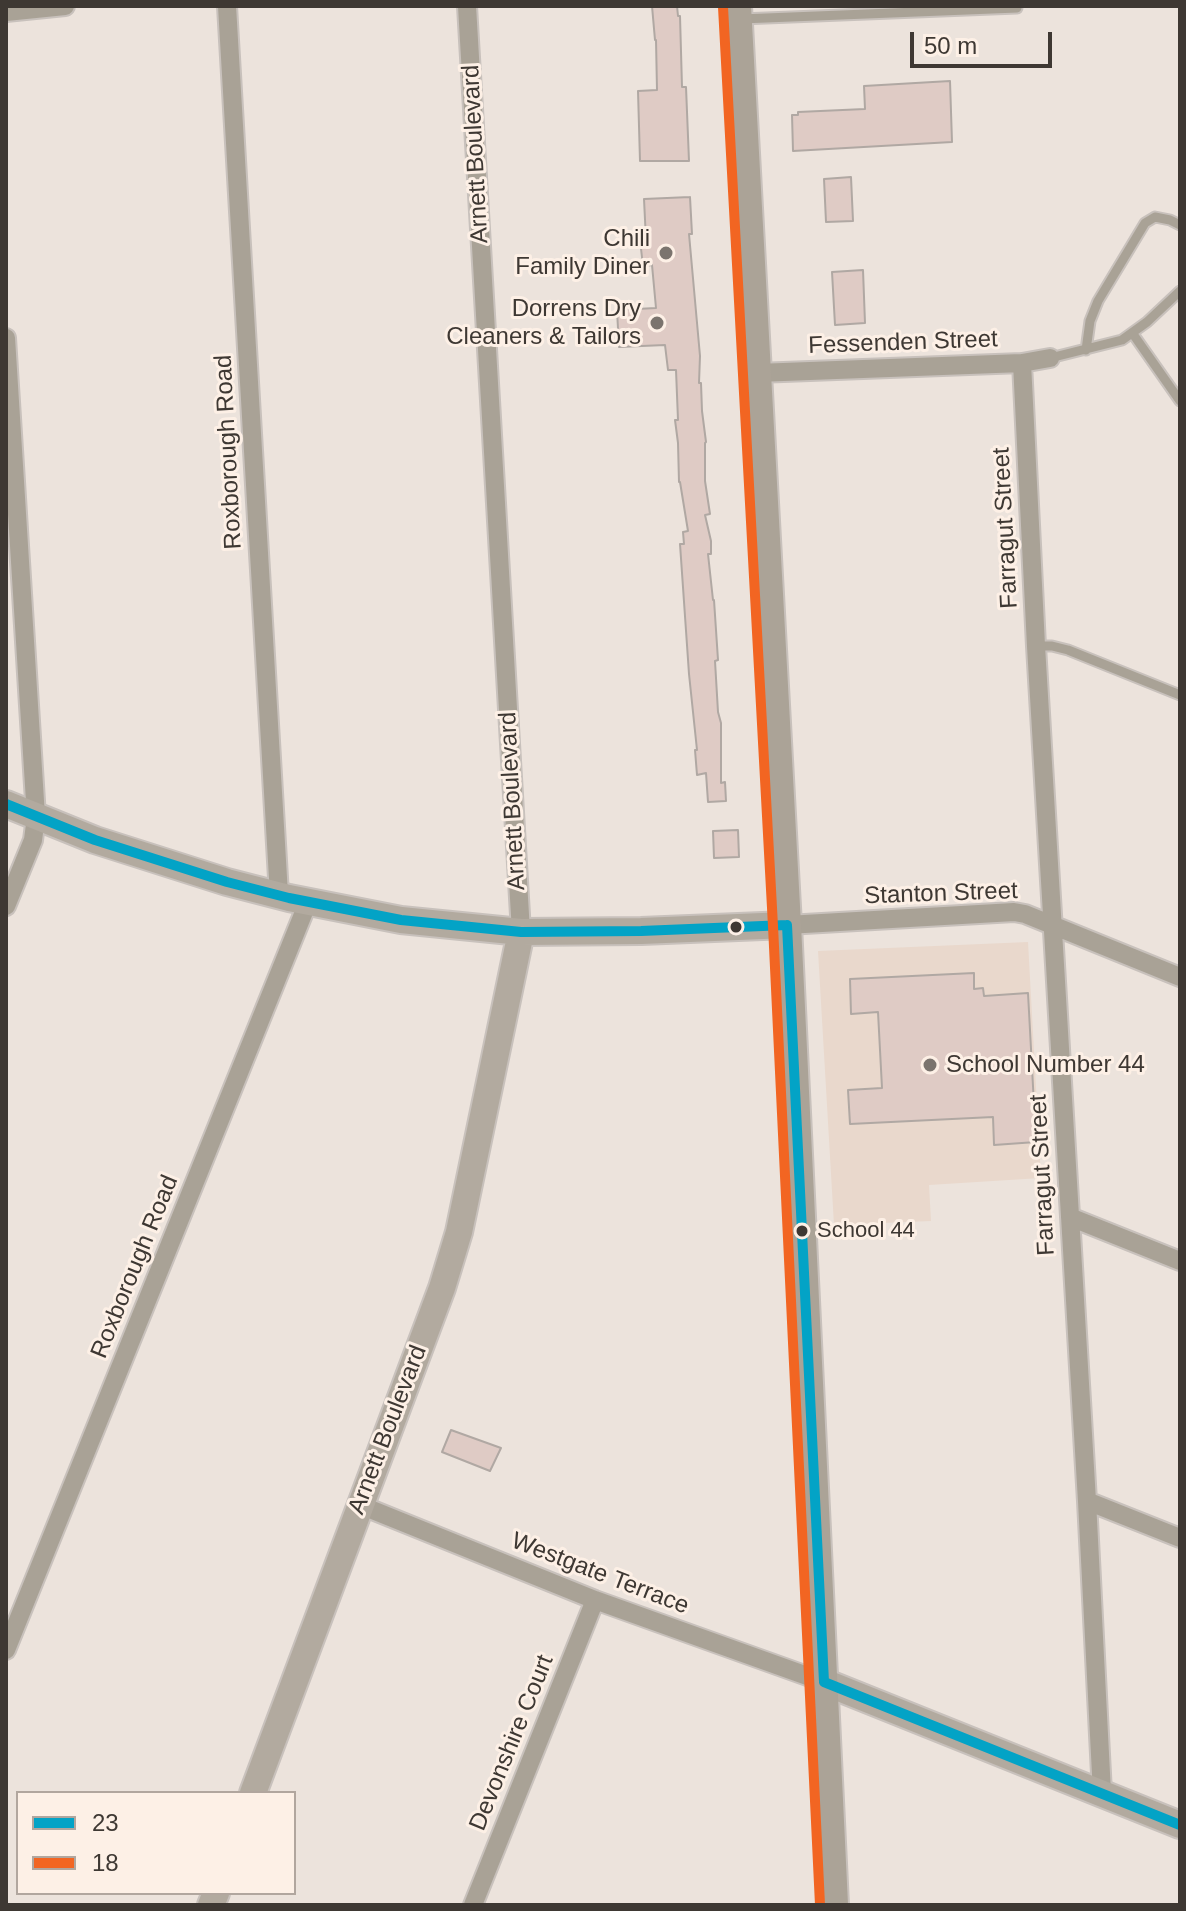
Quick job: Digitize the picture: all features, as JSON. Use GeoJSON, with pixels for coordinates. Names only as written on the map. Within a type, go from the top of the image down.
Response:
{"type":"FeatureCollection","features":[{"type":"Feature","properties":{"kind":"main road"},"geometry":{"type":"LineString","coordinates":[[737,12],[787,925],[834,1905]]}},
{"type":"Feature","properties":{"kind":"street"},"geometry":{"type":"LineString","coordinates":[[6,12],[65,6]]}},
{"type":"Feature","properties":{"kind":"street","name":"Roxborough Road"},"geometry":{"type":"LineString","coordinates":[[227,6],[279,895]]}},
{"type":"Feature","properties":{"kind":"street","name":"Arnett Boulevard"},"geometry":{"type":"LineString","coordinates":[[254,1791],[442,1288],[459,1232],[521,932],[467,6]]}},
{"type":"Feature","properties":{"kind":"street"},"geometry":{"type":"LineString","coordinates":[[6,338],[36,817],[33,840],[6,906]]}},
{"type":"Feature","properties":{"kind":"street","name":"Fessenden Street"},"geometry":{"type":"LineString","coordinates":[[757,373],[1022,363],[1050,358]]}},
{"type":"Feature","properties":{"kind":"street","name":"Farragut Street"},"geometry":{"type":"LineString","coordinates":[[1022,363],[1102,1793]]}},
{"type":"Feature","properties":{"kind":"street"},"geometry":{"type":"LineString","coordinates":[[6,804],[174,866],[308,902],[401,920],[521,932],[787,925]]}},
{"type":"Feature","properties":{"kind":"street","name":"Roxborough Road"},"geometry":{"type":"LineString","coordinates":[[6,1650],[308,902]]}},
{"type":"Feature","properties":{"kind":"street","name":"Stanton Street"},"geometry":{"type":"LineString","coordinates":[[787,925],[1009,911],[1025,914],[1180,977]]}},
{"type":"Feature","properties":{"kind":"street"},"geometry":{"type":"LineString","coordinates":[[1070,1217],[1180,1261]]}},
{"type":"Feature","properties":{"kind":"street"},"geometry":{"type":"LineString","coordinates":[[1087,1501],[1180,1538]]}},
{"type":"Feature","properties":{"kind":"street","name":"Westgate Terrace"},"geometry":{"type":"LineString","coordinates":[[360,1505],[595,1600],[824,1682]]}},
{"type":"Feature","properties":{"kind":"street","name":"Devonshire Court"},"geometry":{"type":"LineString","coordinates":[[473,1905],[595,1600]]}},
{"type":"Feature","properties":{"kind":"street"},"geometry":{"type":"LineString","coordinates":[[824,1682],[1180,1825]]}},
{"type":"Feature","properties":{"kind":"lane"},"geometry":{"type":"LineString","coordinates":[[737,12],[1017,8]]}},
{"type":"Feature","properties":{"kind":"lane"},"geometry":{"type":"LineString","coordinates":[[1086,350],[1090,321],[1098,301],[1145,223],[1155,217],[1180,225]]}},
{"type":"Feature","properties":{"kind":"lane"},"geometry":{"type":"LineString","coordinates":[[1050,358],[1122,340],[1133,334],[1180,291]]}},
{"type":"Feature","properties":{"kind":"lane"},"geometry":{"type":"LineString","coordinates":[[1133,334],[1180,401]]}},
{"type":"Feature","properties":{"kind":"lane"},"geometry":{"type":"LineString","coordinates":[[1036,646],[1060,647],[1180,695]]}},
{"type":"Feature","properties":{"kind":"shaded area","name":"School Number 44"},"geometry":{"type":"Polygon","coordinates":[[[1028,942],[1041,1178],[929,1185],[931,1221],[834,1225],[818,951],[1028,942]]]}},
{"type":"Feature","properties":{"kind":"building"},"geometry":{"type":"Polygon","coordinates":[[[652,6],[677,6],[680,16],[682,87],[686,87],[689,161],[640,161],[638,91],[657,90],[652,6]]]}},
{"type":"Feature","properties":{"kind":"building"},"geometry":{"type":"Polygon","coordinates":[[[950,81],[952,142],[793,151],[792,115],[798,115],[798,112],[865,109],[864,86],[950,81]]]}},
{"type":"Feature","properties":{"kind":"building"},"geometry":{"type":"Polygon","coordinates":[[[851,177],[853,221],[826,222],[824,179],[851,177]]]}},
{"type":"Feature","properties":{"kind":"building"},"geometry":{"type":"Polygon","coordinates":[[[690,197],[692,234],[689,234],[706,442],[705,481],[710,514],[705,515],[711,541],[711,554],[708,554],[718,660],[715,661],[721,723],[721,783],[725,782],[726,801],[708,802],[706,773],[697,775],[689,674],[680,544],[684,544],[683,532],[688,531],[679,482],[676,370],[668,370],[665,345],[619,347],[617,310],[656,308],[652,265],[643,266],[640,240],[646,240],[644,199],[690,197]]]}},
{"type":"Feature","properties":{"kind":"building"},"geometry":{"type":"Polygon","coordinates":[[[863,270],[865,323],[835,325],[832,272],[863,270]]]}},
{"type":"Feature","properties":{"kind":"building"},"geometry":{"type":"Polygon","coordinates":[[[738,830],[739,857],[714,858],[713,831],[738,830]]]}},
{"type":"Feature","properties":{"kind":"building"},"geometry":{"type":"Polygon","coordinates":[[[974,973],[974,989],[983,988],[984,996],[1028,993],[1036,1142],[994,1145],[993,1117],[850,1124],[848,1090],[882,1088],[878,1012],[851,1014],[850,979],[974,973]]]}},
{"type":"Feature","properties":{"kind":"building"},"geometry":{"type":"Polygon","coordinates":[[[451,1430],[501,1448],[490,1471],[442,1452],[451,1430]]]}},
{"type":"Feature","properties":{"kind":"transit line","name":"18"},"geometry":{"type":"LineString","coordinates":[[723,7],[773,926],[820,1905]]}},
{"type":"Feature","properties":{"kind":"transit line","name":"23"},"geometry":{"type":"LineString","coordinates":[[6,804],[95,840],[227,882],[289,898],[401,920],[521,932],[787,925]]}},
{"type":"Feature","properties":{"kind":"transit line","name":"23"},"geometry":{"type":"LineString","coordinates":[[787,925],[824,1682]]}},
{"type":"Feature","properties":{"kind":"transit line","name":"23"},"geometry":{"type":"LineString","coordinates":[[824,1682],[1180,1825]]}},
{"type":"Feature","properties":{"kind":"place","name":"Chili Family Diner"},"geometry":{"type":"Point","coordinates":[666,253]}},
{"type":"Feature","properties":{"kind":"place","name":"Dorrens Dry Cleaners & Tailors"},"geometry":{"type":"Point","coordinates":[657,323]}},
{"type":"Feature","properties":{"kind":"place","name":"School Number 44"},"geometry":{"type":"Point","coordinates":[930,1065]}},
{"type":"Feature","properties":{"kind":"place","name":"School 44"},"geometry":{"type":"Point","coordinates":[802,1231]}}]}
